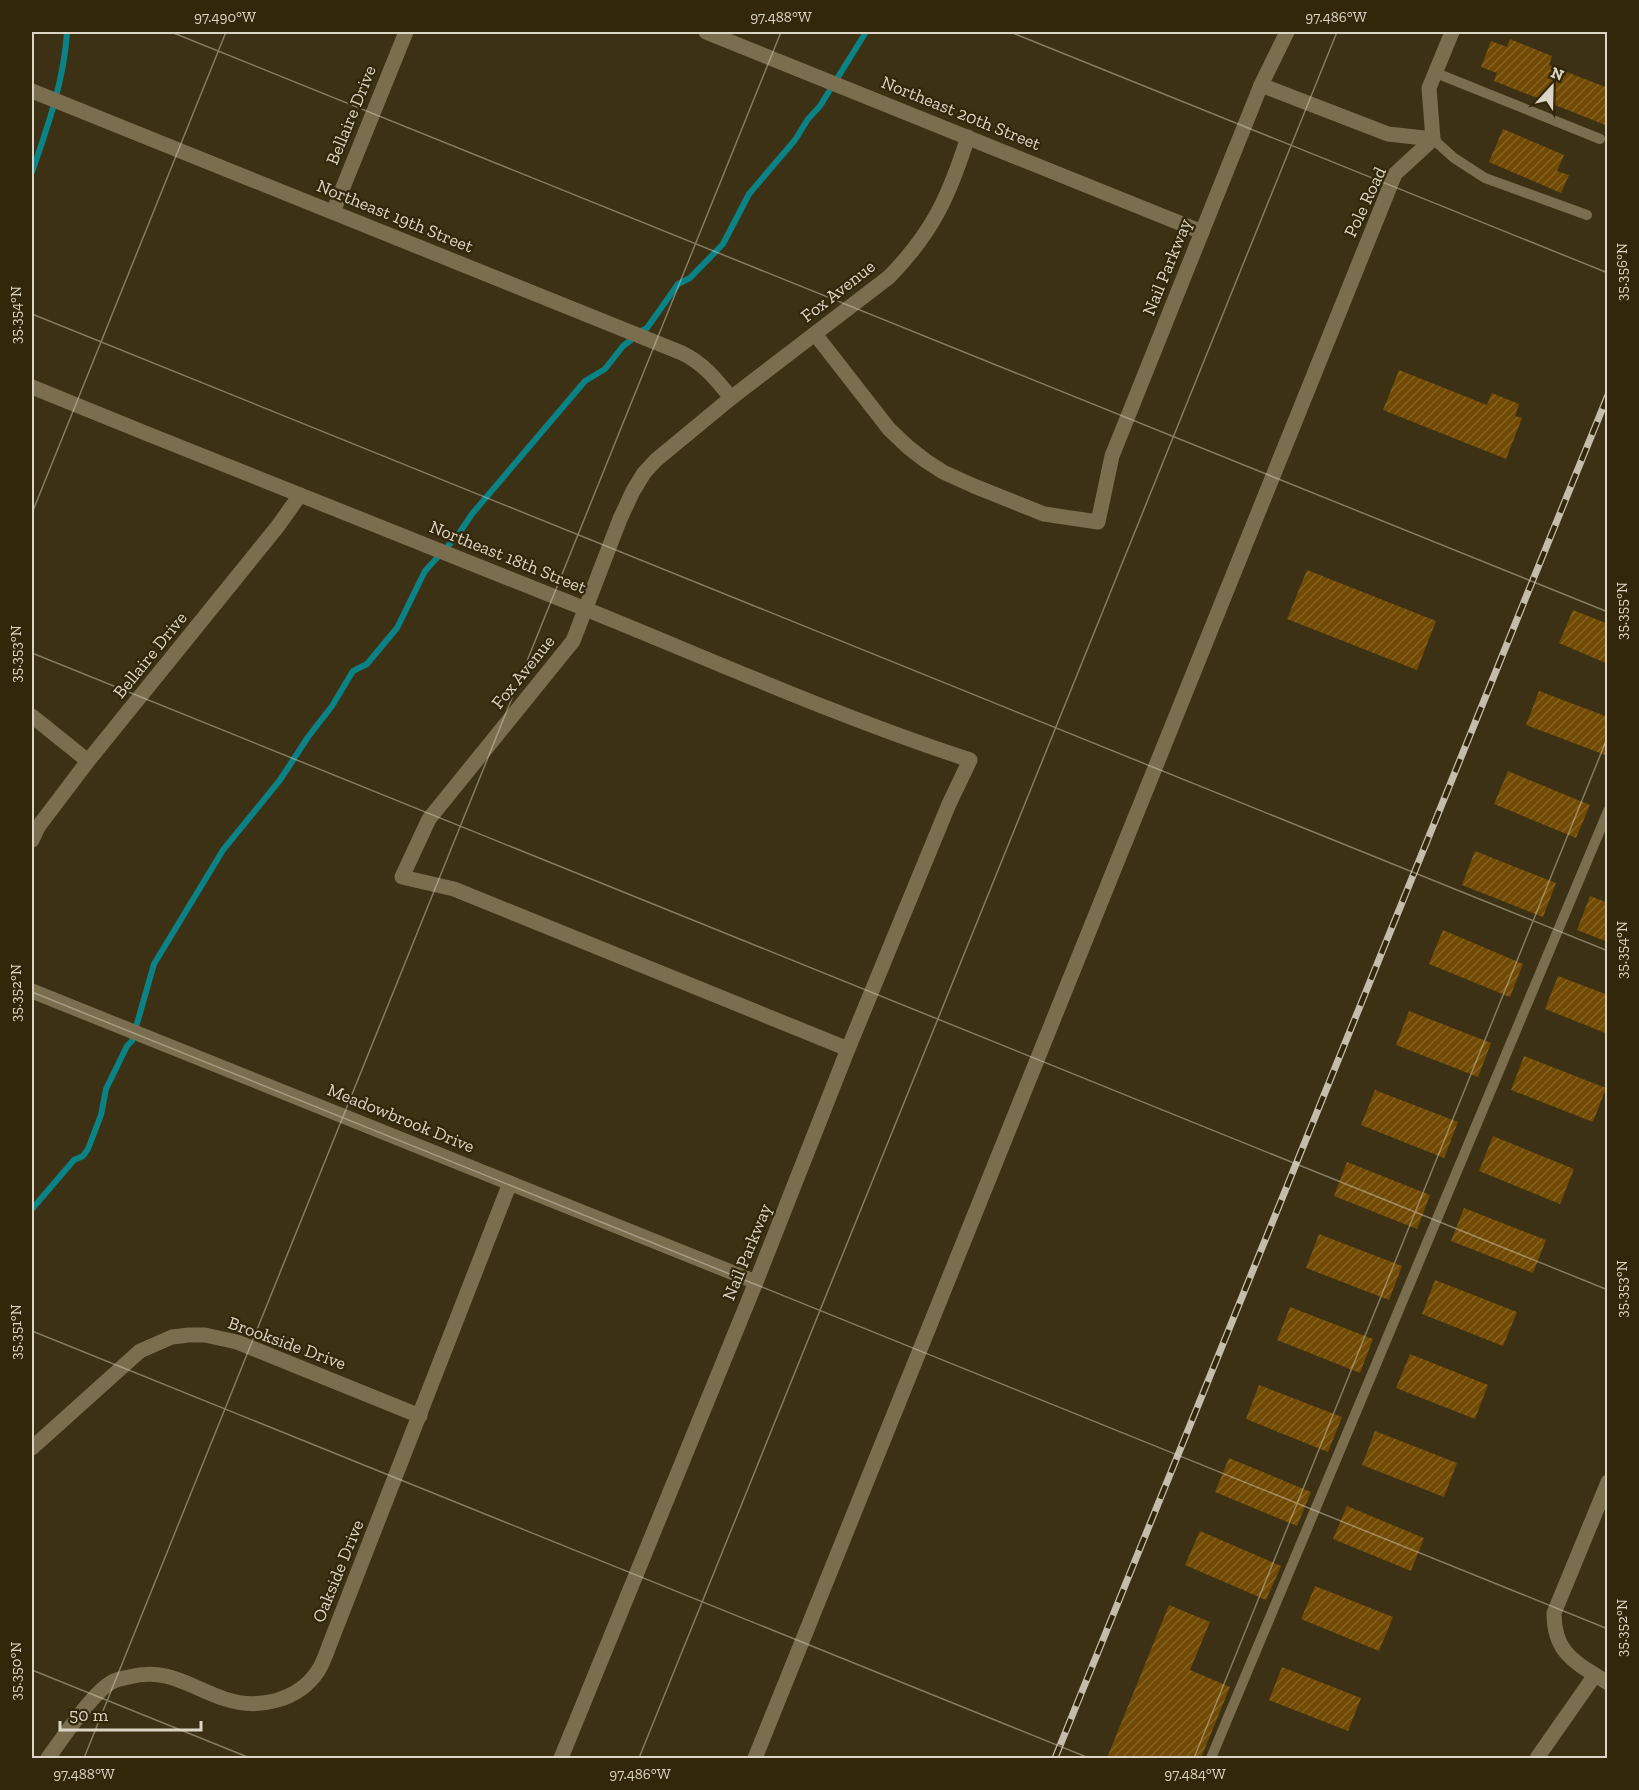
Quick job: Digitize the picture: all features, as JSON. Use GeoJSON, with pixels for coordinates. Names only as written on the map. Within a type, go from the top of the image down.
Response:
{"type":"FeatureCollection","features":[{"type":"Feature","properties":{"kind":"street","name":"Bellaire Drive"},"geometry":{"type":"LineString","coordinates":[[333,212],[406,32]]}},
{"type":"Feature","properties":{"kind":"street","name":"Northeast 20th Street"},"geometry":{"type":"LineString","coordinates":[[706,32],[1202,232]]}},
{"type":"Feature","properties":{"kind":"street","name":"Nail Parkway"},"geometry":{"type":"LineString","coordinates":[[815,334],[833,354],[889,429],[926,462],[974,486],[1044,514],[1098,522],[1112,456],[1261,85],[1287,32]]}},
{"type":"Feature","properties":{"kind":"street"},"geometry":{"type":"LineString","coordinates":[[1261,85],[1388,134],[1433,139],[1429,88],[1452,32]]}},
{"type":"Feature","properties":{"kind":"street","name":"Northeast 19th Street"},"geometry":{"type":"LineString","coordinates":[[32,91],[650,339],[695,359],[708,370],[731,398]]}},
{"type":"Feature","properties":{"kind":"street","name":"Fox Avenue"},"geometry":{"type":"LineString","coordinates":[[848,1049],[454,889],[402,877],[429,819],[573,641],[620,519],[644,473],[662,455],[731,398],[889,277],[924,237],[947,196],[968,137]]}},
{"type":"Feature","properties":{"kind":"street","name":"Pole Road"},"geometry":{"type":"LineString","coordinates":[[755,1758],[1395,174],[1433,139]]}},
{"type":"Feature","properties":{"kind":"street","name":"Northeast 18th Street"},"geometry":{"type":"LineString","coordinates":[[32,387],[586,609],[830,710],[970,760]]}},
{"type":"Feature","properties":{"kind":"street","name":"Bellaire Drive"},"geometry":{"type":"LineString","coordinates":[[32,840],[38,827],[88,761],[278,526],[300,495]]}},
{"type":"Feature","properties":{"kind":"street"},"geometry":{"type":"LineString","coordinates":[[32,716],[88,761]]}},
{"type":"Feature","properties":{"kind":"street","name":"Nail Parkway"},"geometry":{"type":"LineString","coordinates":[[561,1758],[756,1282],[848,1049],[970,760]]}},
{"type":"Feature","properties":{"kind":"street","name":"Meadowbrook Drive"},"geometry":{"type":"LineString","coordinates":[[32,991],[756,1282]]}},
{"type":"Feature","properties":{"kind":"street","name":"Oakside Drive"},"geometry":{"type":"LineString","coordinates":[[48,1758],[90,1703],[111,1683],[120,1679],[142,1673],[158,1673],[226,1699],[256,1704],[286,1697],[300,1689],[318,1670],[510,1183]]}},
{"type":"Feature","properties":{"kind":"street","name":"Brookside Drive"},"geometry":{"type":"LineString","coordinates":[[32,1448],[140,1351],[172,1337],[189,1335],[205,1335],[237,1342],[420,1416]]}},
{"type":"Feature","properties":{"kind":"street"},"geometry":{"type":"LineString","coordinates":[[1537,1758],[1601,1679],[1575,1662],[1564,1651],[1554,1629],[1554,1613],[1608,1482]]}},
{"type":"Feature","properties":{"kind":"lane"},"geometry":{"type":"LineString","coordinates":[[1436,73],[1600,138]]}},
{"type":"Feature","properties":{"kind":"lane"},"geometry":{"type":"LineString","coordinates":[[1433,139],[1454,158],[1485,178],[1587,215]]}},
{"type":"Feature","properties":{"kind":"lane"},"geometry":{"type":"LineString","coordinates":[[1211,1758],[1608,811]]}},
{"type":"Feature","properties":{"kind":"building"},"geometry":{"type":"Polygon","coordinates":[[[1510,39],[1552,56],[1549,65],[1608,88],[1608,126],[1494,81],[1497,73],[1481,67],[1491,41],[1507,47],[1510,39]]]}},
{"type":"Feature","properties":{"kind":"building"},"geometry":{"type":"Polygon","coordinates":[[[1503,129],[1564,155],[1557,171],[1569,175],[1561,193],[1489,162],[1503,129]]]}},
{"type":"Feature","properties":{"kind":"building"},"geometry":{"type":"Polygon","coordinates":[[[1399,370],[1487,405],[1492,393],[1519,404],[1515,416],[1522,418],[1506,459],[1383,410],[1399,370]]]}},
{"type":"Feature","properties":{"kind":"building"},"geometry":{"type":"Polygon","coordinates":[[[1307,570],[1436,621],[1417,670],[1287,619],[1307,570]]]}},
{"type":"Feature","properties":{"kind":"building"},"geometry":{"type":"Polygon","coordinates":[[[1573,610],[1608,624],[1608,664],[1559,643],[1573,610]]]}},
{"type":"Feature","properties":{"kind":"building"},"geometry":{"type":"Polygon","coordinates":[[[1539,691],[1608,717],[1608,756],[1526,725],[1539,691]]]}},
{"type":"Feature","properties":{"kind":"building"},"geometry":{"type":"Polygon","coordinates":[[[1508,771],[1590,805],[1576,838],[1494,804],[1508,771]]]}},
{"type":"Feature","properties":{"kind":"building"},"geometry":{"type":"Polygon","coordinates":[[[1475,851],[1556,883],[1543,917],[1462,885],[1475,851]]]}},
{"type":"Feature","properties":{"kind":"building"},"geometry":{"type":"Polygon","coordinates":[[[1590,896],[1608,903],[1608,942],[1577,930],[1590,896]]]}},
{"type":"Feature","properties":{"kind":"building"},"geometry":{"type":"Polygon","coordinates":[[[1443,930],[1523,964],[1510,997],[1429,964],[1443,930]]]}},
{"type":"Feature","properties":{"kind":"building"},"geometry":{"type":"Polygon","coordinates":[[[1558,976],[1608,995],[1608,1034],[1545,1009],[1558,976]]]}},
{"type":"Feature","properties":{"kind":"building"},"geometry":{"type":"Polygon","coordinates":[[[1409,1011],[1491,1043],[1478,1077],[1396,1045],[1409,1011]]]}},
{"type":"Feature","properties":{"kind":"building"},"geometry":{"type":"Polygon","coordinates":[[[1524,1056],[1606,1088],[1593,1122],[1511,1090],[1524,1056]]]}},
{"type":"Feature","properties":{"kind":"building"},"geometry":{"type":"Polygon","coordinates":[[[1375,1090],[1458,1122],[1444,1158],[1361,1125],[1375,1090]]]}},
{"type":"Feature","properties":{"kind":"building"},"geometry":{"type":"Polygon","coordinates":[[[1493,1136],[1574,1169],[1560,1204],[1479,1171],[1493,1136]]]}},
{"type":"Feature","properties":{"kind":"building"},"geometry":{"type":"Polygon","coordinates":[[[1347,1162],[1430,1195],[1417,1229],[1334,1196],[1347,1162]]]}},
{"type":"Feature","properties":{"kind":"building"},"geometry":{"type":"Polygon","coordinates":[[[1464,1208],[1546,1240],[1533,1273],[1451,1241],[1464,1208]]]}},
{"type":"Feature","properties":{"kind":"building"},"geometry":{"type":"Polygon","coordinates":[[[1319,1234],[1402,1266],[1389,1300],[1306,1268],[1319,1234]]]}},
{"type":"Feature","properties":{"kind":"building"},"geometry":{"type":"Polygon","coordinates":[[[1435,1280],[1517,1312],[1503,1346],[1422,1314],[1435,1280]]]}},
{"type":"Feature","properties":{"kind":"building"},"geometry":{"type":"Polygon","coordinates":[[[1290,1307],[1373,1339],[1360,1373],[1277,1340],[1290,1307]]]}},
{"type":"Feature","properties":{"kind":"building"},"geometry":{"type":"Polygon","coordinates":[[[1410,1354],[1488,1385],[1475,1419],[1396,1388],[1410,1354]]]}},
{"type":"Feature","properties":{"kind":"building"},"geometry":{"type":"Polygon","coordinates":[[[1259,1385],[1342,1417],[1328,1452],[1246,1419],[1259,1385]]]}},
{"type":"Feature","properties":{"kind":"building"},"geometry":{"type":"Polygon","coordinates":[[[1375,1431],[1457,1463],[1444,1497],[1362,1465],[1375,1431]]]}},
{"type":"Feature","properties":{"kind":"building"},"geometry":{"type":"Polygon","coordinates":[[[1229,1458],[1311,1492],[1297,1526],[1215,1492],[1229,1458]]]}},
{"type":"Feature","properties":{"kind":"building"},"geometry":{"type":"Polygon","coordinates":[[[1347,1506],[1424,1538],[1411,1571],[1333,1539],[1347,1506]]]}},
{"type":"Feature","properties":{"kind":"building"},"geometry":{"type":"Polygon","coordinates":[[[1200,1531],[1281,1566],[1266,1600],[1185,1565],[1200,1531]]]}},
{"type":"Feature","properties":{"kind":"building"},"geometry":{"type":"Polygon","coordinates":[[[1315,1586],[1393,1617],[1379,1651],[1301,1619],[1315,1586]]]}},
{"type":"Feature","properties":{"kind":"building"},"geometry":{"type":"Polygon","coordinates":[[[1169,1605],[1210,1622],[1190,1670],[1230,1687],[1201,1758],[1107,1758],[1169,1605]]]}},
{"type":"Feature","properties":{"kind":"building"},"geometry":{"type":"Polygon","coordinates":[[[1282,1667],[1361,1698],[1348,1731],[1269,1700],[1282,1667]]]}},
{"type":"Feature","properties":{"kind":"waterway"},"geometry":{"type":"LineString","coordinates":[[32,172],[59,85],[67,32]]}},
{"type":"Feature","properties":{"kind":"waterway"},"geometry":{"type":"LineString","coordinates":[[32,1209],[74,1160],[83,1156],[88,1149],[101,1115],[106,1089],[127,1046],[132,1041],[154,964],[223,850],[280,780],[308,737],[332,706],[353,671],[367,664],[397,628],[425,571],[458,535],[472,514],[585,381],[605,369],[633,335],[647,328],[678,284],[690,278],[723,244],[749,194],[795,140],[808,119],[820,106],[866,32]]}},
{"type":"Feature","properties":{"kind":"railway"},"geometry":{"type":"LineString","coordinates":[[1055,1758],[1608,395]]}}]}
